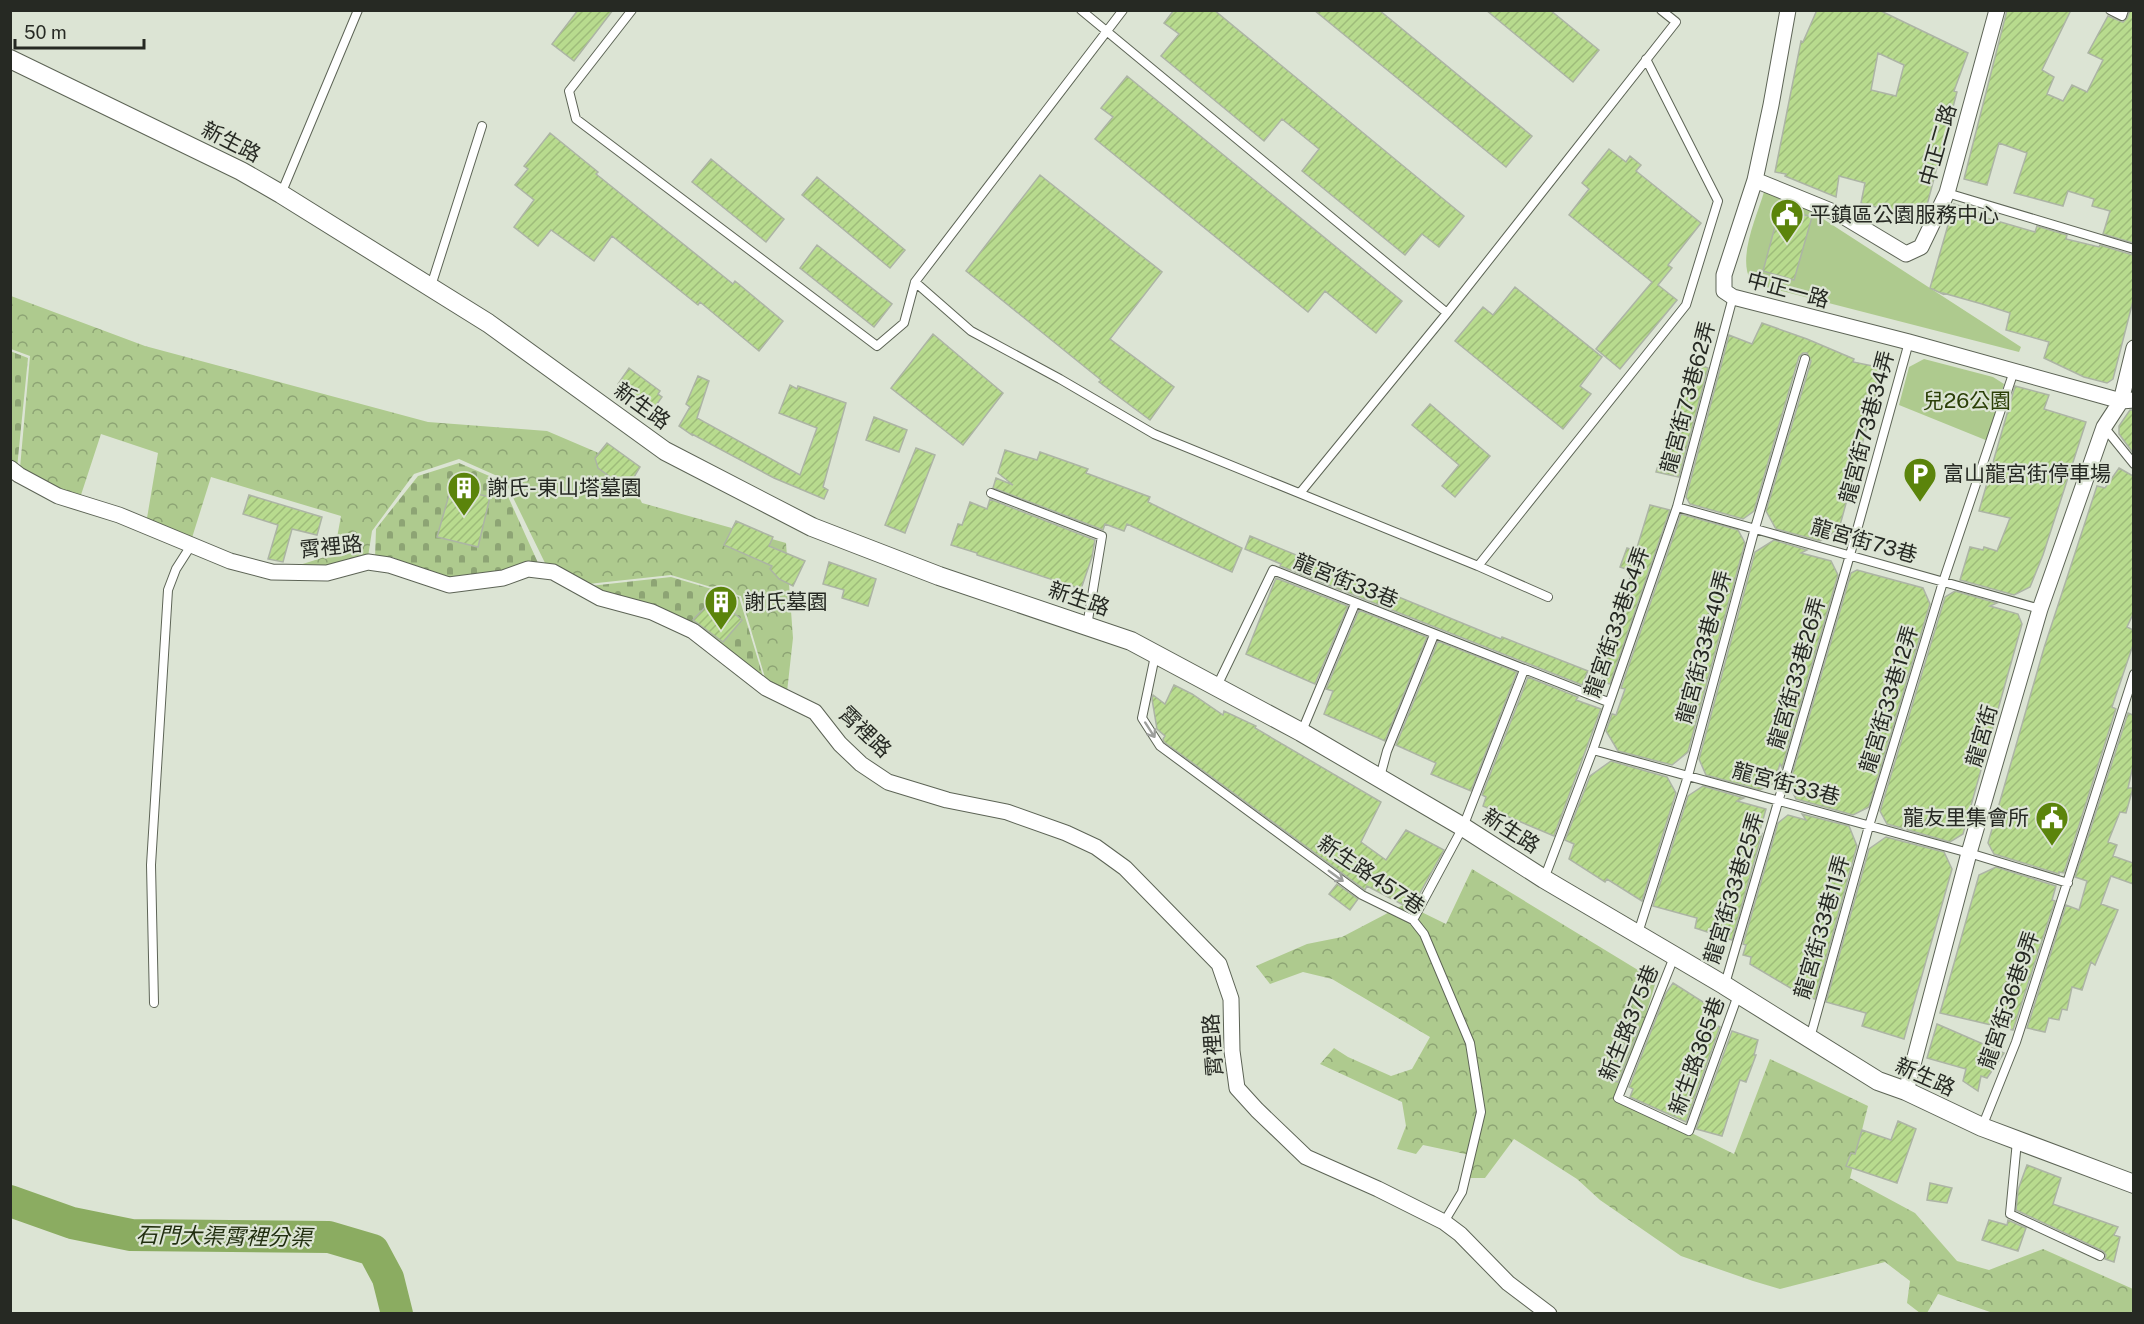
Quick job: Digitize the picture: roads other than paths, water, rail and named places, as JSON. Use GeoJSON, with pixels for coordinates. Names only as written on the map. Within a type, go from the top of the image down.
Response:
{"type":"FeatureCollection","features":[{"type":"Feature","properties":{"kind":"street","name":"中正一路"},"geometry":{"type":"LineString","coordinates":[[1788,10],[1755,180],[1724,275],[1724,291],[1733,297],[2127,401]]}},
{"type":"Feature","properties":{"kind":"street","name":"中正二路"},"geometry":{"type":"LineString","coordinates":[[1755,180],[1841,215],[1906,254],[1921,247],[1947,193],[1997,10]]}},
{"type":"Feature","properties":{"kind":"street","name":"新生路"},"geometry":{"type":"LineString","coordinates":[[10,59],[241,171],[281,194],[488,322],[665,451],[812,527],[939,576],[1131,641],[1301,732],[1462,827],[1544,879],[1675,955],[1878,1081],[1906,1091],[1982,1127],[2133,1184]]}},
{"type":"Feature","properties":{"kind":"street"},"geometry":{"type":"LineString","coordinates":[[2127,401],[2133,348]]}},
{"type":"Feature","properties":{"kind":"street","name":"龍宮街"},"geometry":{"type":"LineString","coordinates":[[1906,1091],[1969,853],[2040,609],[2104,427],[2127,401]]}},
{"type":"Feature","properties":{"kind":"street","name":"霄裡路"},"geometry":{"type":"LineString","coordinates":[[10,468],[58,496],[118,515],[230,561],[272,572],[327,573],[368,562],[389,565],[449,585],[502,578],[528,569],[553,572],[600,598],[652,612],[693,631],[766,688],[815,712],[840,744],[861,764],[888,782],[946,800],[1007,812],[1066,833],[1096,848],[1125,868],[1219,964],[1231,999],[1232,1051],[1237,1088],[1257,1110],[1306,1157],[1444,1222],[1460,1234],[1508,1283],[1549,1314]]}},
{"type":"Feature","properties":{"kind":"lane"},"geometry":{"type":"LineString","coordinates":[[281,194],[357,10]]}},
{"type":"Feature","properties":{"kind":"lane"},"geometry":{"type":"LineString","coordinates":[[632,10],[569,91],[576,119],[877,346],[904,323],[915,282],[1123,10]]}},
{"type":"Feature","properties":{"kind":"lane"},"geometry":{"type":"LineString","coordinates":[[1081,10],[1447,313]]}},
{"type":"Feature","properties":{"kind":"lane"},"geometry":{"type":"LineString","coordinates":[[1300,493],[1447,313],[1676,21],[1661,10]]}},
{"type":"Feature","properties":{"kind":"lane"},"geometry":{"type":"LineString","coordinates":[[2110,10],[2122,16],[2124,10]]}},
{"type":"Feature","properties":{"kind":"lane"},"geometry":{"type":"LineString","coordinates":[[1478,566],[1686,305],[1718,201],[1646,59]]}},
{"type":"Feature","properties":{"kind":"lane"},"geometry":{"type":"LineString","coordinates":[[431,286],[482,126]]}},
{"type":"Feature","properties":{"kind":"lane"},"geometry":{"type":"LineString","coordinates":[[1947,193],[2133,249]]}},
{"type":"Feature","properties":{"kind":"lane"},"geometry":{"type":"LineString","coordinates":[[915,282],[971,331],[1060,379],[1154,434],[1478,566],[1548,597]]}},
{"type":"Feature","properties":{"kind":"lane","name":"龍宮街73巷62弄"},"geometry":{"type":"LineString","coordinates":[[1677,507],[1733,297]]}},
{"type":"Feature","properties":{"kind":"lane","name":"龍宮街73巷34弄"},"geometry":{"type":"LineString","coordinates":[[1850,555],[1909,342]]}},
{"type":"Feature","properties":{"kind":"lane","name":"龍宮街33巷40弄"},"geometry":{"type":"LineString","coordinates":[[1638,933],[1688,776],[1755,528],[1805,359]]}},
{"type":"Feature","properties":{"kind":"lane","name":"龍宮街33巷12弄"},"geometry":{"type":"LineString","coordinates":[[1869,826],[1943,582],[2014,371]]}},
{"type":"Feature","properties":{"kind":"lane"},"geometry":{"type":"LineString","coordinates":[[2104,427],[2133,464]]}},
{"type":"Feature","properties":{"kind":"lane"},"geometry":{"type":"LineString","coordinates":[[991,493],[1102,536],[1087,626]]}},
{"type":"Feature","properties":{"kind":"lane","name":"龍宮街73巷"},"geometry":{"type":"LineString","coordinates":[[1677,507],[2040,609]]}},
{"type":"Feature","properties":{"kind":"lane","name":"龍宮街33巷54弄"},"geometry":{"type":"LineString","coordinates":[[1544,879],[1593,750],[1677,507]]}},
{"type":"Feature","properties":{"kind":"lane"},"geometry":{"type":"LineString","coordinates":[[154,1003],[151,865],[168,590],[176,569],[192,544]]}},
{"type":"Feature","properties":{"kind":"lane","name":"龍宮街33巷26弄"},"geometry":{"type":"LineString","coordinates":[[1779,801],[1850,555]]}},
{"type":"Feature","properties":{"kind":"lane","name":"龍宮街33巷"},"geometry":{"type":"LineString","coordinates":[[1217,686],[1273,570],[1354,604],[1608,702]]}},
{"type":"Feature","properties":{"kind":"lane"},"geometry":{"type":"LineString","coordinates":[[1301,732],[1354,604]]}},
{"type":"Feature","properties":{"kind":"lane"},"geometry":{"type":"LineString","coordinates":[[1379,778],[1387,751],[1434,635]]}},
{"type":"Feature","properties":{"kind":"lane","name":"新生路457巷"},"geometry":{"type":"LineString","coordinates":[[1155,654],[1142,718],[1160,746],[1362,895],[1413,920],[1424,934],[1470,1043],[1481,1112],[1462,1192],[1444,1222]]}},
{"type":"Feature","properties":{"kind":"lane"},"geometry":{"type":"LineString","coordinates":[[1413,920],[1462,827],[1524,670]]}},
{"type":"Feature","properties":{"kind":"lane","name":"龍宮街36巷9弄"},"geometry":{"type":"LineString","coordinates":[[1982,1127],[2016,1042],[2133,674]]}},
{"type":"Feature","properties":{"kind":"lane","name":"龍宮街33巷"},"geometry":{"type":"LineString","coordinates":[[1593,750],[1969,853],[2068,883]]}},
{"type":"Feature","properties":{"kind":"lane","name":"龍宮街33巷25弄"},"geometry":{"type":"LineString","coordinates":[[1731,989],[1779,801]]}},
{"type":"Feature","properties":{"kind":"lane","name":"龍宮街33巷11弄"},"geometry":{"type":"LineString","coordinates":[[1810,1038],[1869,826]]}},
{"type":"Feature","properties":{"kind":"lane","name":"新生路375巷"},"geometry":{"type":"LineString","coordinates":[[1656,1116],[1618,1098],[1675,955]]}},
{"type":"Feature","properties":{"kind":"lane","name":"新生路365巷"},"geometry":{"type":"LineString","coordinates":[[1656,1116],[1689,1131],[1731,989]]}},
{"type":"Feature","properties":{"kind":"lane"},"geometry":{"type":"LineString","coordinates":[[2017,1140],[2010,1214],[2100,1256]]}},
{"type":"Feature","properties":{"kind":"waterway","name":"石門大渠霄裡分渠"},"geometry":{"type":"LineString","coordinates":[[10,1201],[72,1223],[131,1235],[329,1237],[373,1250],[388,1278],[397,1314]]}},
{"type":"Feature","properties":{"kind":"place","name":"平鎮區公園服務中心"},"geometry":{"type":"Point","coordinates":[1787,244]}},
{"type":"Feature","properties":{"kind":"place","name":"富山龍宮街停車場"},"geometry":{"type":"Point","coordinates":[1920,503]}},
{"type":"Feature","properties":{"kind":"place","name":"謝氏-東山塔墓園"},"geometry":{"type":"Point","coordinates":[464,517]}},
{"type":"Feature","properties":{"kind":"place","name":"謝氏墓園"},"geometry":{"type":"Point","coordinates":[721,631]}},
{"type":"Feature","properties":{"kind":"place","name":"龍友里集會所"},"geometry":{"type":"Point","coordinates":[2052,847]}},
{"type":"Feature","properties":{"kind":"park label","name":"兒26公園"},"geometry":{"type":"Point","coordinates":[1967,401]}}]}
